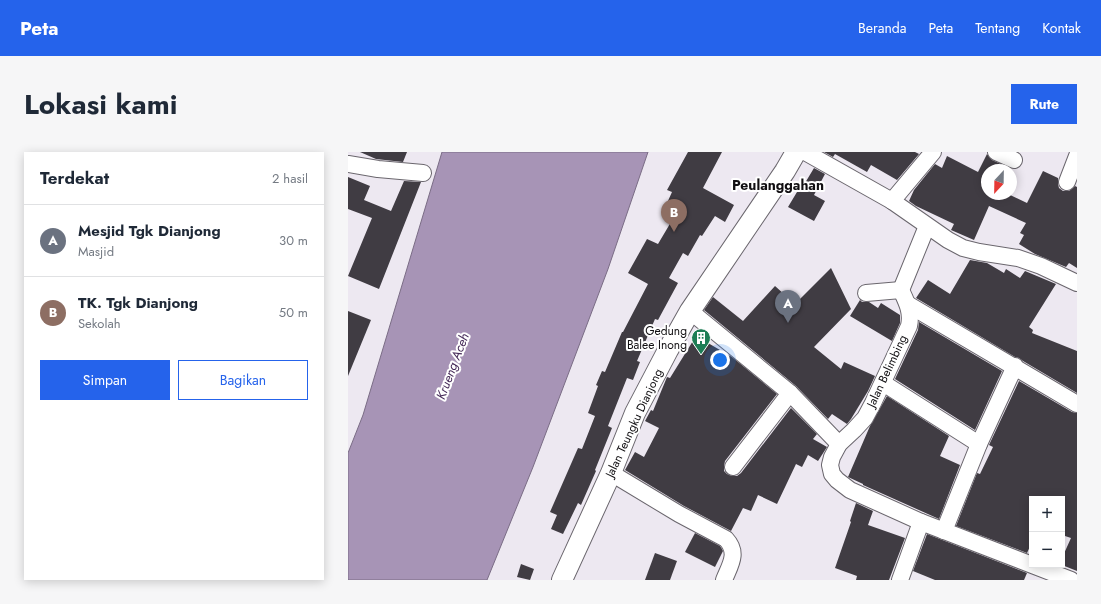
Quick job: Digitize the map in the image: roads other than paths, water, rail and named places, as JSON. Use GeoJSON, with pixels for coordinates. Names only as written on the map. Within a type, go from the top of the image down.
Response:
{"type":"FeatureCollection","features":[{"type":"Feature","properties":{"kind":"street","name":"Jalan Teungku Dianjong"},"geometry":{"type":"LineString","coordinates":[[562,580],[611,473],[635,413],[668,350],[690,311],[781,177],[796,152]]}},
{"type":"Feature","properties":{"kind":"street"},"geometry":{"type":"LineString","coordinates":[[805,152],[892,201],[948,240],[963,248],[1018,258],[1041,266],[1077,283]]}},
{"type":"Feature","properties":{"kind":"street"},"geometry":{"type":"LineString","coordinates":[[892,201],[933,152]]}},
{"type":"Feature","properties":{"kind":"street"},"geometry":{"type":"LineString","coordinates":[[996,152],[1014,160]]}},
{"type":"Feature","properties":{"kind":"street"},"geometry":{"type":"LineString","coordinates":[[1067,182],[1077,156]]}},
{"type":"Feature","properties":{"kind":"street"},"geometry":{"type":"LineString","coordinates":[[348,164],[378,169],[423,173]]}},
{"type":"Feature","properties":{"kind":"street"},"geometry":{"type":"LineString","coordinates":[[866,293],[901,290],[927,226]]}},
{"type":"Feature","properties":{"kind":"street","name":"Jalan Belimbing"},"geometry":{"type":"LineString","coordinates":[[839,444],[865,418],[909,326],[911,318],[909,305],[901,290]]}},
{"type":"Feature","properties":{"kind":"street"},"geometry":{"type":"LineString","coordinates":[[909,305],[1015,366],[1077,404]]}},
{"type":"Feature","properties":{"kind":"street"},"geometry":{"type":"LineString","coordinates":[[690,311],[790,393],[839,444],[832,457],[830,465],[832,474],[850,490],[921,522],[1071,580]]}},
{"type":"Feature","properties":{"kind":"street"},"geometry":{"type":"LineString","coordinates":[[944,531],[979,444],[1015,366]]}},
{"type":"Feature","properties":{"kind":"street"},"geometry":{"type":"LineString","coordinates":[[883,383],[979,444]]}},
{"type":"Feature","properties":{"kind":"street"},"geometry":{"type":"LineString","coordinates":[[733,467],[790,393]]}},
{"type":"Feature","properties":{"kind":"street"},"geometry":{"type":"LineString","coordinates":[[611,473],[679,514],[726,539],[731,544],[733,557],[724,580]]}},
{"type":"Feature","properties":{"kind":"street"},"geometry":{"type":"LineString","coordinates":[[900,580],[921,522]]}},
{"type":"Feature","properties":{"kind":"water","name":"Krueng Aceh"},"geometry":{"type":"Polygon","coordinates":[[[442,152],[648,152],[608,269],[533,467],[487,580],[348,580],[348,453],[363,415],[442,152]]]}},
{"type":"Feature","properties":{"kind":"place","name":"TK. Tgk Dianjong"},"geometry":{"type":"Point","coordinates":[674,232]}},
{"type":"Feature","properties":{"kind":"place","name":"Mesjid Tgk Dianjong"},"geometry":{"type":"Point","coordinates":[788,323]}},
{"type":"Feature","properties":{"kind":"place","name":"Gedung Balee Inong"},"geometry":{"type":"Point","coordinates":[701,355]}},
{"type":"Feature","properties":{"kind":"district","name":"Peulanggahan"},"geometry":{"type":"Point","coordinates":[778,185]}}]}
